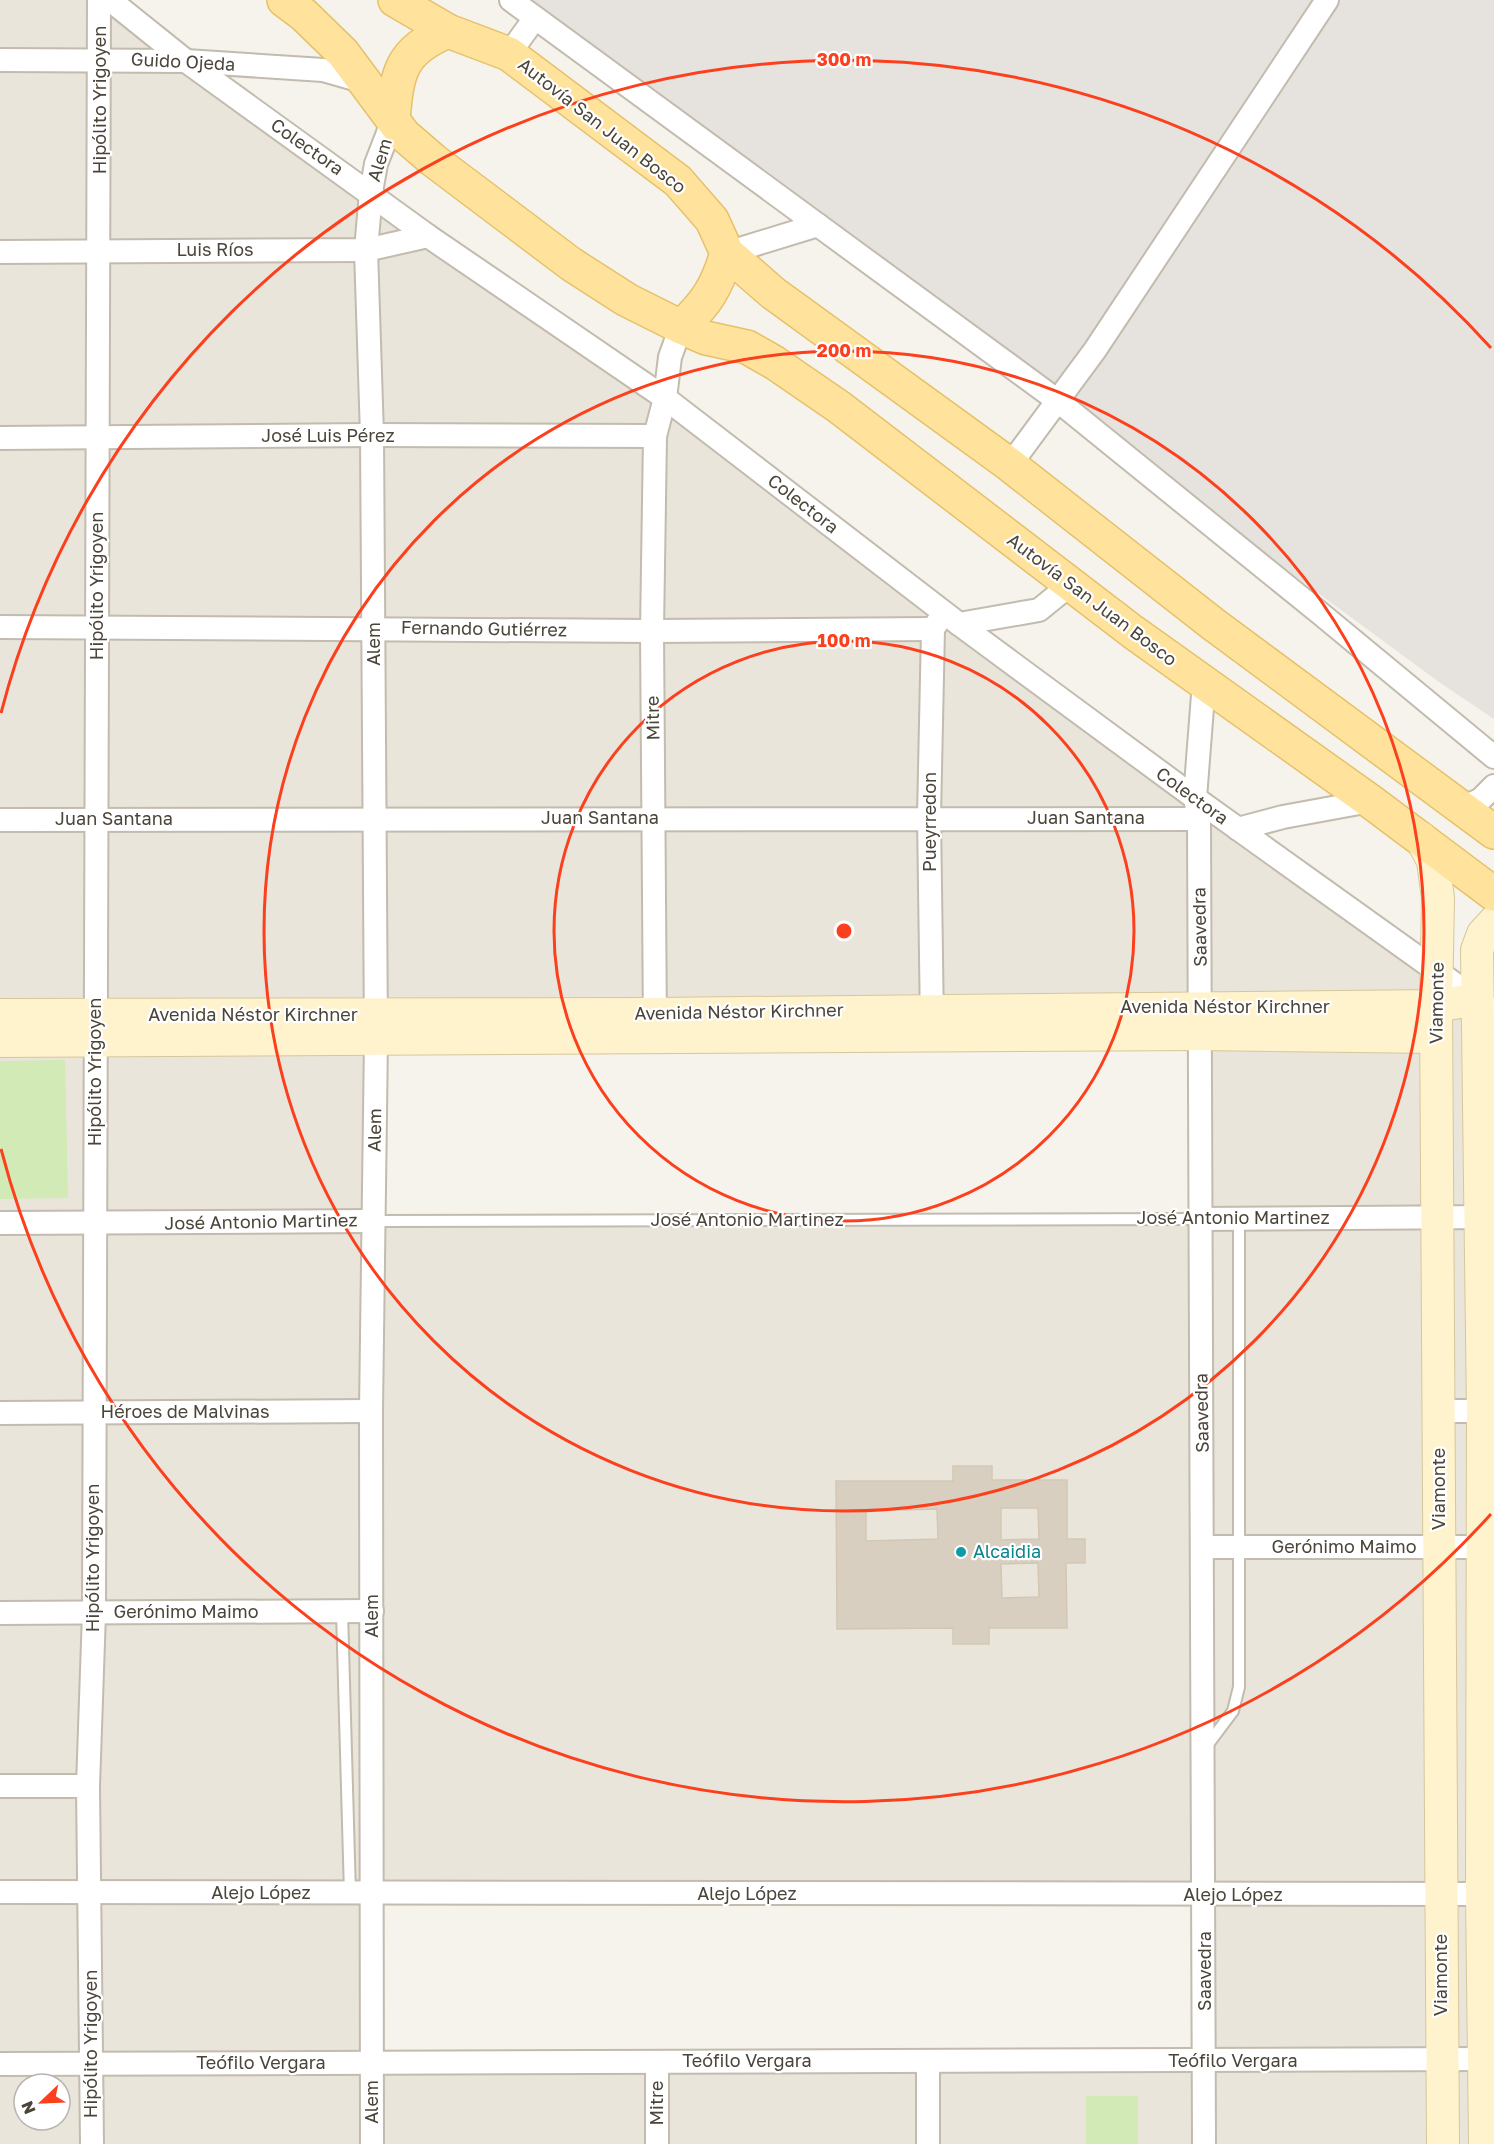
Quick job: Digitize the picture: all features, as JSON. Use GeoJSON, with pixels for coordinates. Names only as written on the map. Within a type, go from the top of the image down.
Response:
{"type":"FeatureCollection","features":[{"type":"Feature","properties":{"kind":"main road","name":"Autovía San Juan Bosco"},"geometry":{"type":"LineString","coordinates":[[284,0],[304,15],[343,53],[404,135],[433,160],[571,264],[627,300],[681,327],[706,338],[747,347],[775,363],[839,407],[1071,584],[1421,838],[1494,894]]}},
{"type":"Feature","properties":{"kind":"main road","name":"Autovía San Juan Bosco"},"geometry":{"type":"LineString","coordinates":[[395,0],[448,32],[509,54],[678,180],[712,220],[727,253],[773,293],[1010,465],[1213,624],[1494,832]]}},
{"type":"Feature","properties":{"kind":"main road"},"geometry":{"type":"LineString","coordinates":[[393,120],[397,77],[403,63],[428,39],[448,32]]}},
{"type":"Feature","properties":{"kind":"main road"},"geometry":{"type":"LineString","coordinates":[[681,327],[704,306],[720,278],[727,253]]}},
{"type":"Feature","properties":{"kind":"street","name":"Hipólito Yrigoyen"},"geometry":{"type":"LineString","coordinates":[[92,2144],[88,1786],[94,1613],[99,0]]}},
{"type":"Feature","properties":{"kind":"street","name":"Colectora"},"geometry":{"type":"LineString","coordinates":[[110,0],[186,61],[371,192],[428,236],[665,398],[945,622],[1197,808],[1238,829],[1486,1006]]}},
{"type":"Feature","properties":{"kind":"street"},"geometry":{"type":"LineString","coordinates":[[511,0],[1058,401],[1494,757]]}},
{"type":"Feature","properties":{"kind":"street"},"geometry":{"type":"LineString","coordinates":[[1010,465],[1095,350],[1327,0]]}},
{"type":"Feature","properties":{"kind":"street"},"geometry":{"type":"LineString","coordinates":[[509,54],[536,18]]}},
{"type":"Feature","properties":{"kind":"street","name":"Guido Ojeda"},"geometry":{"type":"LineString","coordinates":[[0,60],[186,61],[323,70],[364,82]]}},
{"type":"Feature","properties":{"kind":"street","name":"Alem"},"geometry":{"type":"LineString","coordinates":[[372,2144],[372,2063],[361,1894],[372,1611],[371,1411],[375,1026],[372,435],[366,250],[376,164],[393,120]]}},
{"type":"Feature","properties":{"kind":"street"},"geometry":{"type":"LineString","coordinates":[[727,253],[818,225]]}},
{"type":"Feature","properties":{"kind":"street","name":"Luis Ríos"},"geometry":{"type":"LineString","coordinates":[[0,252],[366,250],[428,236]]}},
{"type":"Feature","properties":{"kind":"street","name":"Mitre"},"geometry":{"type":"LineString","coordinates":[[655,1026],[652,631],[655,436],[665,398],[670,357],[681,327]]}},
{"type":"Feature","properties":{"kind":"street","name":"José Luis Pérez"},"geometry":{"type":"LineString","coordinates":[[0,438],[372,435],[655,436]]}},
{"type":"Feature","properties":{"kind":"street","name":"Fernando Gutiérrez"},"geometry":{"type":"LineString","coordinates":[[0,627],[374,627],[652,631],[945,622],[1039,610],[1071,584]]}},
{"type":"Feature","properties":{"kind":"street","name":"Pueyrredon"},"geometry":{"type":"LineString","coordinates":[[932,1023],[929,817],[945,622]]}},
{"type":"Feature","properties":{"kind":"street","name":"Saavedra"},"geometry":{"type":"LineString","coordinates":[[1204,682],[1197,808],[1201,1021],[1204,2144]]}},
{"type":"Feature","properties":{"kind":"street"},"geometry":{"type":"LineString","coordinates":[[1461,808],[1480,800],[1494,786]]}},
{"type":"Feature","properties":{"kind":"street"},"geometry":{"type":"LineString","coordinates":[[1238,829],[1283,817],[1370,801]]}},
{"type":"Feature","properties":{"kind":"street","name":"Juan Santana"},"geometry":{"type":"LineString","coordinates":[[0,820],[929,817],[1197,808]]}},
{"type":"Feature","properties":{"kind":"street","name":"Viamonte"},"geometry":{"type":"LineString","coordinates":[[1421,838],[1433,861],[1436,877],[1443,2144]]}},
{"type":"Feature","properties":{"kind":"street"},"geometry":{"type":"LineString","coordinates":[[1485,2144],[1489,2059],[1489,1612],[1484,1547],[1489,1411],[1488,1217],[1486,1006],[1477,950],[1483,934],[1494,922]]}},
{"type":"Feature","properties":{"kind":"street","name":"Avenida Néstor Kirchner"},"geometry":{"type":"LineString","coordinates":[[0,1041],[96,1028],[1201,1021],[1436,1005],[1486,1006]]}},
{"type":"Feature","properties":{"kind":"street","name":"Avenida Néstor Kirchner"},"geometry":{"type":"LineString","coordinates":[[0,1015],[96,1028]]}},
{"type":"Feature","properties":{"kind":"street","name":"Avenida Néstor Kirchner"},"geometry":{"type":"LineString","coordinates":[[1201,1021],[1436,1037]]}},
{"type":"Feature","properties":{"kind":"street","name":"José Antonio Martinez"},"geometry":{"type":"LineString","coordinates":[[1200,1218],[1488,1217]]}},
{"type":"Feature","properties":{"kind":"street","name":"José Antonio Martinez"},"geometry":{"type":"LineString","coordinates":[[0,1223],[374,1221]]}},
{"type":"Feature","properties":{"kind":"street","name":"Héroes de Malvinas"},"geometry":{"type":"LineString","coordinates":[[0,1413],[371,1411]]}},
{"type":"Feature","properties":{"kind":"street"},"geometry":{"type":"LineString","coordinates":[[1438,1411],[1489,1411]]}},
{"type":"Feature","properties":{"kind":"street","name":"Gerónimo Maimo"},"geometry":{"type":"LineString","coordinates":[[1203,1547],[1484,1547]]}},
{"type":"Feature","properties":{"kind":"street","name":"Gerónimo Maimo"},"geometry":{"type":"LineString","coordinates":[[0,1613],[372,1611]]}},
{"type":"Feature","properties":{"kind":"street"},"geometry":{"type":"LineString","coordinates":[[0,1786],[88,1786]]}},
{"type":"Feature","properties":{"kind":"street","name":"Alejo López"},"geometry":{"type":"LineString","coordinates":[[0,1892],[1488,1894]]}},
{"type":"Feature","properties":{"kind":"street","name":"Teófilo Vergara"},"geometry":{"type":"LineString","coordinates":[[0,2064],[1204,2062],[1489,2059]]}},
{"type":"Feature","properties":{"kind":"street"},"geometry":{"type":"LineString","coordinates":[[928,2061],[928,2144]]}},
{"type":"Feature","properties":{"kind":"street","name":"Mitre"},"geometry":{"type":"LineString","coordinates":[[657,2062],[657,2144]]}},
{"type":"Feature","properties":{"kind":"lane","name":"José Antonio Martinez"},"geometry":{"type":"LineString","coordinates":[[374,1221],[1200,1218]]}},
{"type":"Feature","properties":{"kind":"lane"},"geometry":{"type":"LineString","coordinates":[[1204,1750],[1233,1712],[1239,1687],[1239,1218]]}},
{"type":"Feature","properties":{"kind":"lane"},"geometry":{"type":"LineString","coordinates":[[342,1611],[361,1894]]}},
{"type":"Feature","properties":{"kind":"shaded area"},"geometry":{"type":"Polygon","coordinates":[[[0,0],[110,0],[1494,1012],[1494,2144],[0,2144],[0,0]],[[1201,1034],[376,1039],[374,1221],[1200,1218],[1201,1034]],[[373,1894],[372,2062],[1204,2062],[1205,1895],[373,1894]]]}},
{"type":"Feature","properties":{"kind":"shaded area"},"geometry":{"type":"Polygon","coordinates":[[[511,0],[1494,0],[1494,719],[1439,682],[511,0]]]}},
{"type":"Feature","properties":{"kind":"green space"},"geometry":{"type":"Polygon","coordinates":[[[65,1060],[68,1198],[0,1199],[0,1061],[65,1060]]]}},
{"type":"Feature","properties":{"kind":"green space"},"geometry":{"type":"Polygon","coordinates":[[[1086,2096],[1138,2096],[1138,2144],[1086,2144],[1086,2096]]]}},
{"type":"Feature","properties":{"kind":"building","name":"Alcaidia"},"geometry":{"type":"Polygon","coordinates":[[[953,1466],[992,1466],[992,1480],[1067,1480],[1067,1539],[1085,1539],[1085,1563],[1066,1563],[1067,1628],[989,1628],[989,1644],[953,1644],[953,1628],[837,1629],[836,1481],[953,1481],[953,1466]],[[1001,1508],[1001,1540],[1039,1539],[1038,1508],[1001,1508]],[[937,1509],[866,1511],[866,1541],[938,1539],[937,1509]],[[1038,1563],[1001,1564],[1002,1598],[1039,1597],[1038,1563]]]}},
{"type":"Feature","properties":{"kind":"place","name":"Alcaidia"},"geometry":{"type":"Point","coordinates":[961,1552]}}]}
